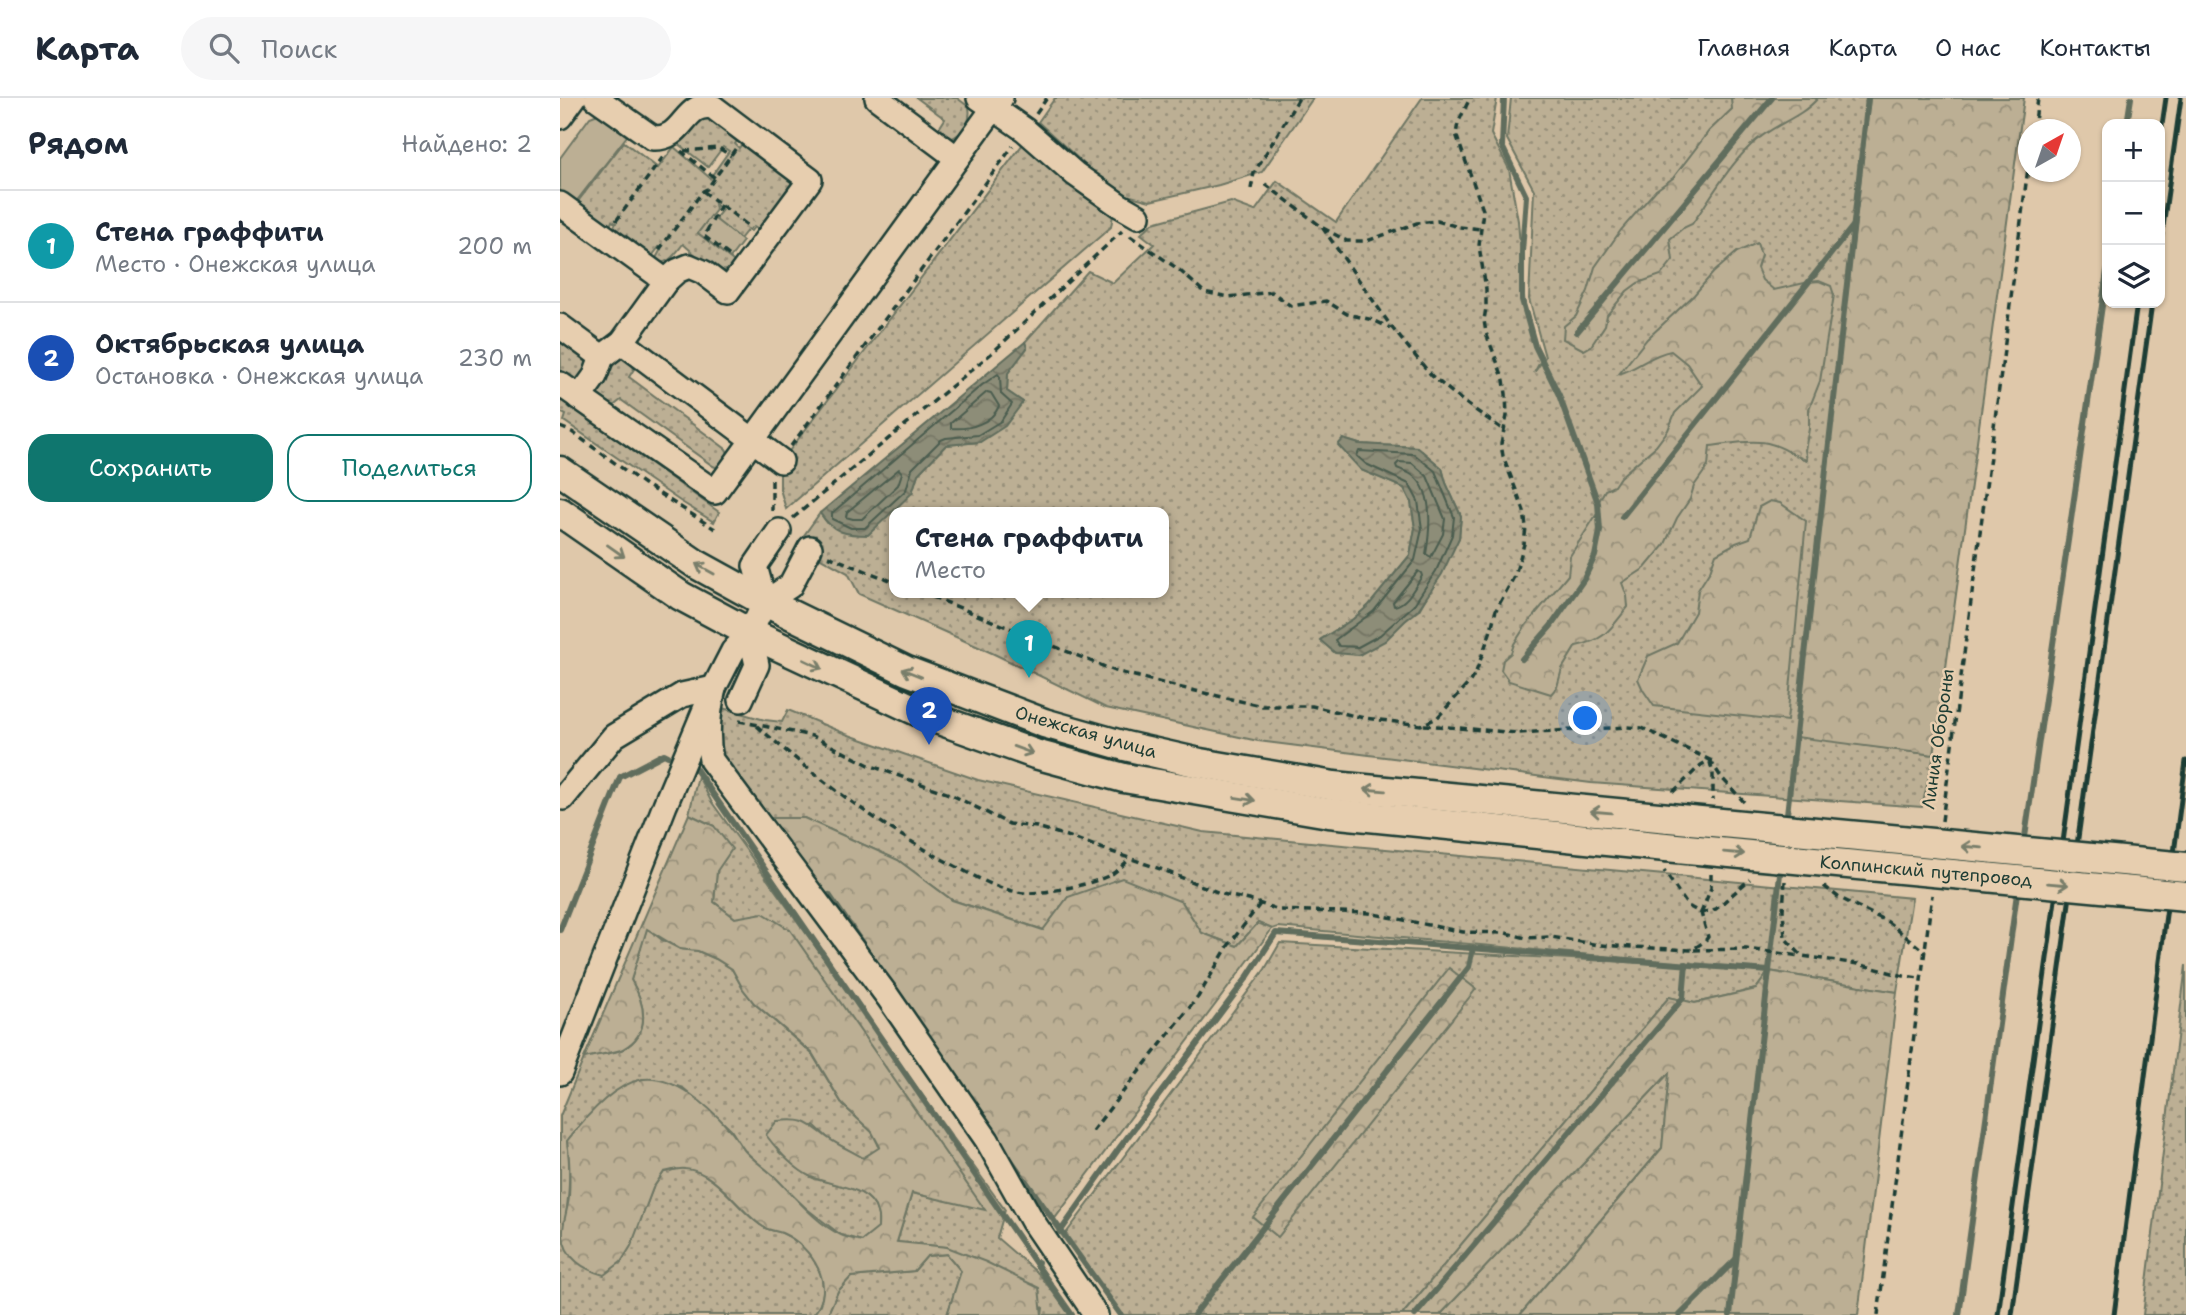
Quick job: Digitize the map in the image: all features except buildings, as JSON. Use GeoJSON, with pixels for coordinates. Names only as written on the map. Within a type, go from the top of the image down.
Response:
{"type":"FeatureCollection","features":[{"type":"Feature","properties":{"kind":"main road","name":"Онежская улица"},"geometry":{"type":"LineString","coordinates":[[560,471],[696,564],[765,602],[908,671],[1044,723],[1125,746],[1200,763],[1334,786],[1670,809]]}},
{"type":"Feature","properties":{"kind":"main road","name":"Онежская улица"},"geometry":{"type":"LineString","coordinates":[[560,512],[681,596],[750,633],[928,716],[1035,754],[1124,778],[1329,813],[1665,857]]}},
{"type":"Feature","properties":{"kind":"main road","name":"Колпинский путепровод"},"geometry":{"type":"LineString","coordinates":[[1670,809],[2186,867]]}},
{"type":"Feature","properties":{"kind":"main road","name":"Колпинский путепровод"},"geometry":{"type":"LineString","coordinates":[[1665,857],[2186,895]]}},
{"type":"Feature","properties":{"kind":"street"},"geometry":{"type":"LineString","coordinates":[[560,117],[574,98]]}},
{"type":"Feature","properties":{"kind":"street"},"geometry":{"type":"LineString","coordinates":[[579,398],[595,376],[602,357],[622,342],[666,281],[677,271],[689,266],[704,272],[728,291],[810,180],[713,107],[703,105],[694,109],[674,133],[674,144],[645,134],[596,98]]}},
{"type":"Feature","properties":{"kind":"street"},"geometry":{"type":"LineString","coordinates":[[877,98],[957,158]]}},
{"type":"Feature","properties":{"kind":"street"},"geometry":{"type":"LineString","coordinates":[[560,384],[715,492],[957,158],[991,101],[1075,174],[1119,205],[1130,224]]}},
{"type":"Feature","properties":{"kind":"street"},"geometry":{"type":"LineString","coordinates":[[560,204],[666,281]]}},
{"type":"Feature","properties":{"kind":"street"},"geometry":{"type":"LineString","coordinates":[[560,326],[602,357]]}},
{"type":"Feature","properties":{"kind":"street"},"geometry":{"type":"LineString","coordinates":[[622,342],[781,461]]}},
{"type":"Feature","properties":{"kind":"street"},"geometry":{"type":"LineString","coordinates":[[765,602],[755,566],[779,531]]}},
{"type":"Feature","properties":{"kind":"street"},"geometry":{"type":"LineString","coordinates":[[560,1073],[665,804],[714,688],[733,651],[750,633],[765,602],[790,586],[810,548]]}},
{"type":"Feature","properties":{"kind":"street"},"geometry":{"type":"LineString","coordinates":[[741,700],[757,665],[750,633]]}},
{"type":"Feature","properties":{"kind":"street"},"geometry":{"type":"LineString","coordinates":[[714,688],[708,714],[707,740],[711,760],[888,997],[987,1140],[1032,1222],[1096,1315]]}},
{"type":"Feature","properties":{"kind":"street"},"geometry":{"type":"LineString","coordinates":[[563,798],[614,736],[682,695],[714,688]]}},
{"type":"Feature","properties":{"kind":"path"},"geometry":{"type":"LineString","coordinates":[[1047,98],[775,469],[771,483],[772,516],[779,531],[993,352],[1130,224],[1204,292],[1229,297],[1272,292],[1291,306],[1326,301],[1348,314],[1373,320],[1393,329]]}},
{"type":"Feature","properties":{"kind":"path"},"geometry":{"type":"LineString","coordinates":[[1251,190],[1254,173],[1299,98]]}},
{"type":"Feature","properties":{"kind":"path"},"geometry":{"type":"LineString","coordinates":[[1422,725],[1437,718],[1469,683],[1485,650],[1496,610],[1516,575],[1526,527],[1524,511],[1503,456],[1502,444],[1507,416],[1504,380],[1486,333],[1484,320],[1486,289],[1479,246],[1483,210],[1456,134],[1458,123],[1470,98]]}},
{"type":"Feature","properties":{"kind":"path"},"geometry":{"type":"LineString","coordinates":[[2035,119],[2038,98]]}},
{"type":"Feature","properties":{"kind":"path"},"geometry":{"type":"LineString","coordinates":[[646,267],[747,133]]}},
{"type":"Feature","properties":{"kind":"path"},"geometry":{"type":"LineString","coordinates":[[674,144],[719,148],[731,156]]}},
{"type":"Feature","properties":{"kind":"path"},"geometry":{"type":"LineString","coordinates":[[674,144],[715,177]]}},
{"type":"Feature","properties":{"kind":"path"},"geometry":{"type":"LineString","coordinates":[[605,236],[674,144]]}},
{"type":"Feature","properties":{"kind":"path","name":"Линия Обороны"},"geometry":{"type":"LineString","coordinates":[[1941,829],[2026,182]]}},
{"type":"Feature","properties":{"kind":"path"},"geometry":{"type":"LineString","coordinates":[[1265,184],[1322,227],[1347,241],[1367,241],[1417,223],[1437,221],[1459,228],[1482,229]]}},
{"type":"Feature","properties":{"kind":"path"},"geometry":{"type":"LineString","coordinates":[[703,191],[767,239]]}},
{"type":"Feature","properties":{"kind":"path"},"geometry":{"type":"LineString","coordinates":[[721,205],[704,236],[745,268]]}},
{"type":"Feature","properties":{"kind":"path"},"geometry":{"type":"LineString","coordinates":[[1322,227],[1393,329],[1432,376],[1504,430]]}},
{"type":"Feature","properties":{"kind":"path"},"geometry":{"type":"LineString","coordinates":[[560,427],[572,432],[675,505],[715,528]]}},
{"type":"Feature","properties":{"kind":"path"},"geometry":{"type":"LineString","coordinates":[[810,548],[889,580]]}},
{"type":"Feature","properties":{"kind":"path"},"geometry":{"type":"LineString","coordinates":[[936,598],[1115,671],[1262,706],[1312,706],[1364,718],[1518,733],[1642,728],[1710,760],[1671,792],[1670,809]]}},
{"type":"Feature","properties":{"kind":"path"},"geometry":{"type":"LineString","coordinates":[[708,714],[812,736],[869,765],[952,796],[1009,824],[1037,827],[1163,870],[1222,894],[1279,911],[1369,913],[1463,932],[1506,933],[1526,938],[1551,937],[1599,945],[1745,950],[1858,964],[1921,978]]}},
{"type":"Feature","properties":{"kind":"path"},"geometry":{"type":"LineString","coordinates":[[755,725],[802,765],[858,805],[943,860],[990,884],[1024,893],[1060,890],[1112,874],[1130,859]]}},
{"type":"Feature","properties":{"kind":"path"},"geometry":{"type":"LineString","coordinates":[[1665,857],[1664,872],[1688,906],[1701,913],[1706,925],[1708,937],[1692,950]]}},
{"type":"Feature","properties":{"kind":"path"},"geometry":{"type":"LineString","coordinates":[[1785,878],[1785,938],[1802,956]]}},
{"type":"Feature","properties":{"kind":"path"},"geometry":{"type":"LineString","coordinates":[[1820,883],[1838,897],[1888,922],[1924,952]]}},
{"type":"Feature","properties":{"kind":"path"},"geometry":{"type":"LineString","coordinates":[[1878,1315],[1933,884]]}},
{"type":"Feature","properties":{"kind":"path"},"geometry":{"type":"LineString","coordinates":[[1092,1131],[1198,997],[1228,946],[1260,904]]}},
{"type":"Feature","properties":{"kind":"green space"},"geometry":{"type":"Polygon","coordinates":[[[917,98],[957,98],[969,107],[966,127],[950,139],[938,130],[945,119],[917,98]]]}},
{"type":"Feature","properties":{"kind":"green space"},"geometry":{"type":"Polygon","coordinates":[[[1055,98],[1313,98],[1262,172],[1150,201],[1115,192],[1038,122],[1055,98]]]}},
{"type":"Feature","properties":{"kind":"green space"},"geometry":{"type":"Polygon","coordinates":[[[1422,98],[1497,98],[1491,134],[1509,169],[1518,221],[1525,308],[1541,360],[1534,373],[1545,357],[1529,299],[1534,190],[1507,139],[1511,98],[1870,98],[1796,736],[1934,755],[1922,807],[1591,783],[1258,741],[1106,708],[992,653],[859,594],[848,573],[797,545],[820,513],[828,524],[912,493],[918,474],[946,445],[980,442],[1023,402],[1007,391],[1008,373],[1027,348],[1025,342],[1088,271],[1113,283],[1154,244],[1141,234],[1153,223],[1231,202],[1255,211],[1277,181],[1336,222],[1422,98]],[[1343,439],[1361,470],[1404,488],[1411,502],[1415,528],[1410,555],[1369,606],[1321,639],[1359,655],[1419,610],[1459,538],[1461,516],[1442,468],[1417,447],[1359,444],[1343,439]]]}},
{"type":"Feature","properties":{"kind":"green space"},"geometry":{"type":"Polygon","coordinates":[[[1731,98],[1818,98],[1803,111],[1767,132],[1743,154],[1692,224],[1670,239],[1673,260],[1661,275],[1638,283],[1627,291],[1607,315],[1605,325],[1591,346],[1584,350],[1563,339],[1564,326],[1576,316],[1588,291],[1595,267],[1621,230],[1656,190],[1673,178],[1709,131],[1732,109],[1731,98]]]}},
{"type":"Feature","properties":{"kind":"green space"},"geometry":{"type":"Polygon","coordinates":[[[1870,98],[2024,98],[2021,119],[2018,119],[2018,142],[1934,755],[1796,737],[1870,98]]]}},
{"type":"Feature","properties":{"kind":"green space"},"geometry":{"type":"Polygon","coordinates":[[[598,114],[627,136],[575,203],[560,192],[560,158],[590,117],[598,114]]]}},
{"type":"Feature","properties":{"kind":"green space"},"geometry":{"type":"Polygon","coordinates":[[[710,117],[740,137],[735,144],[739,148],[744,141],[791,179],[792,189],[762,232],[754,227],[751,231],[748,229],[740,239],[717,221],[722,210],[715,204],[716,210],[698,233],[737,264],[730,269],[723,271],[709,266],[683,244],[667,261],[654,262],[661,249],[659,247],[649,260],[611,232],[616,223],[612,221],[609,228],[576,204],[624,142],[658,168],[674,147],[710,178],[729,151],[723,147],[708,167],[677,143],[694,122],[710,117]]]}},
{"type":"Feature","properties":{"kind":"green space"},"geometry":{"type":"Polygon","coordinates":[[[1026,140],[1114,209],[1111,227],[786,509],[780,489],[780,463],[1026,140]]]}},
{"type":"Feature","properties":{"kind":"green space"},"geometry":{"type":"Polygon","coordinates":[[[711,216],[743,241],[730,258],[698,233],[711,216]]]}},
{"type":"Feature","properties":{"kind":"green space"},"geometry":{"type":"Polygon","coordinates":[[[1757,243],[1761,255],[1757,268],[1762,280],[1774,290],[1819,281],[1831,286],[1834,295],[1820,381],[1809,409],[1805,450],[1807,460],[1765,443],[1741,442],[1710,446],[1708,466],[1694,486],[1690,499],[1677,518],[1665,544],[1645,568],[1622,583],[1628,607],[1612,627],[1601,637],[1576,646],[1551,694],[1509,681],[1501,670],[1503,660],[1511,653],[1526,625],[1568,575],[1570,556],[1598,512],[1598,503],[1605,490],[1614,486],[1620,477],[1656,446],[1668,430],[1675,413],[1702,386],[1687,364],[1671,351],[1619,374],[1647,339],[1694,295],[1713,273],[1737,252],[1757,243]]]}},
{"type":"Feature","properties":{"kind":"green space"},"geometry":{"type":"Polygon","coordinates":[[[560,336],[585,356],[588,367],[582,378],[571,380],[561,372],[560,336]]]}},
{"type":"Feature","properties":{"kind":"green space"},"geometry":{"type":"Polygon","coordinates":[[[623,357],[634,364],[629,377],[726,449],[730,457],[718,468],[713,466],[621,400],[612,407],[597,399],[605,375],[623,357]]]}},
{"type":"Feature","properties":{"kind":"green space"},"geometry":{"type":"Polygon","coordinates":[[[560,399],[719,512],[714,522],[564,421],[566,415],[560,412],[560,399]]]}},
{"type":"Feature","properties":{"kind":"green space"},"geometry":{"type":"Polygon","coordinates":[[[1770,501],[1780,503],[1806,521],[1787,721],[1654,706],[1638,679],[1648,656],[1677,643],[1695,612],[1698,590],[1710,571],[1716,554],[1750,538],[1759,507],[1770,501]]]}},
{"type":"Feature","properties":{"kind":"green space"},"geometry":{"type":"Polygon","coordinates":[[[715,706],[782,722],[788,710],[846,734],[978,780],[1203,832],[1912,898],[1897,992],[1769,971],[1756,989],[1695,1003],[1669,997],[1402,1315],[1122,1315],[1064,1236],[1265,969],[1280,943],[1737,968],[1278,927],[1272,929],[1258,923],[1237,946],[1202,933],[1182,902],[1068,897],[1044,930],[952,900],[898,860],[804,818],[760,818],[712,751],[715,706]]]}},
{"type":"Feature","properties":{"kind":"green space"},"geometry":{"type":"Polygon","coordinates":[[[698,776],[711,801],[1005,1210],[997,1238],[1040,1275],[1070,1315],[1042,1315],[1043,1308],[947,1247],[897,1242],[912,1193],[984,1209],[763,914],[735,918],[714,902],[717,871],[714,826],[689,814],[698,776]]]}},
{"type":"Feature","properties":{"kind":"green space"},"geometry":{"type":"Polygon","coordinates":[[[689,814],[714,826],[732,849],[717,871],[714,902],[735,918],[763,913],[790,930],[985,1210],[912,1193],[897,1242],[947,1247],[986,1262],[1039,1288],[1042,1315],[947,1315],[961,1271],[947,1254],[927,1256],[914,1271],[851,1277],[838,1291],[829,1311],[830,1315],[813,1315],[823,1292],[822,1280],[812,1257],[793,1239],[762,1226],[706,1176],[685,1169],[664,1172],[653,1188],[631,1246],[621,1262],[604,1275],[583,1266],[571,1256],[563,1235],[569,1190],[567,1141],[609,1096],[639,1080],[664,1081],[701,1102],[731,1131],[749,1155],[832,1230],[862,1241],[878,1228],[877,1212],[867,1197],[804,1173],[786,1159],[766,1135],[777,1121],[794,1120],[810,1125],[863,1158],[880,1147],[872,1132],[843,1105],[812,1053],[754,1003],[732,969],[716,959],[698,951],[680,949],[647,929],[631,980],[642,1008],[642,1026],[638,1035],[623,1049],[584,1058],[689,814]]]}},
{"type":"Feature","properties":{"kind":"green space"},"geometry":{"type":"Polygon","coordinates":[[[760,818],[804,818],[898,860],[952,900],[1043,930],[1068,897],[1122,878],[1182,902],[1202,933],[1237,946],[1258,923],[1272,929],[1053,1221],[889,989],[760,818]]]}},
{"type":"Feature","properties":{"kind":"green space"},"geometry":{"type":"Polygon","coordinates":[[[647,928],[680,949],[698,951],[732,969],[754,1003],[812,1054],[843,1105],[872,1132],[880,1148],[863,1158],[829,1139],[814,1125],[779,1152],[810,1176],[866,1196],[877,1212],[878,1229],[862,1241],[841,1235],[807,1209],[744,1150],[731,1130],[683,1088],[642,1079],[592,1115],[567,1141],[569,1177],[563,1236],[638,1226],[653,1188],[664,1172],[685,1168],[696,1171],[717,1184],[764,1228],[793,1239],[812,1257],[822,1280],[823,1292],[813,1315],[560,1315],[560,1116],[584,1058],[623,1049],[638,1035],[642,1026],[642,1008],[631,980],[647,928]]]}},
{"type":"Feature","properties":{"kind":"green space"},"geometry":{"type":"Polygon","coordinates":[[[2186,965],[2186,1315],[2143,1315],[2186,965]]]}},
{"type":"Feature","properties":{"kind":"green space"},"geometry":{"type":"Polygon","coordinates":[[[1449,968],[1476,989],[1278,1237],[1253,1217],[1449,968]]]}},
{"type":"Feature","properties":{"kind":"green space"},"geometry":{"type":"Polygon","coordinates":[[[1769,971],[1897,992],[1858,1315],[1520,1315],[1662,1148],[1669,1073],[1440,1315],[1402,1315],[1669,997],[1695,1003],[1756,989],[1769,971]]]}},
{"type":"Feature","properties":{"kind":"green space"},"geometry":{"type":"Polygon","coordinates":[[[1670,1072],[1662,1148],[1520,1315],[1440,1315],[1670,1072]]]}},
{"type":"Feature","properties":{"kind":"green space"},"geometry":{"type":"Polygon","coordinates":[[[947,1254],[961,1271],[947,1315],[830,1315],[829,1311],[838,1291],[851,1277],[914,1271],[927,1256],[947,1254]]]}},
{"type":"Feature","properties":{"kind":"water"},"geometry":{"type":"Polygon","coordinates":[[[1025,342],[1027,348],[1008,373],[1007,391],[1023,402],[1005,426],[980,442],[946,445],[918,474],[912,493],[897,507],[889,507],[889,515],[868,535],[841,532],[830,525],[820,513],[1025,342]]]}},
{"type":"Feature","properties":{"kind":"water"},"geometry":{"type":"Polygon","coordinates":[[[1343,439],[1359,444],[1417,447],[1442,468],[1461,516],[1459,538],[1442,574],[1418,610],[1385,641],[1359,655],[1335,653],[1320,640],[1369,605],[1410,555],[1415,528],[1411,502],[1404,488],[1361,470],[1338,445],[1343,439]]]}},
{"type":"Feature","properties":{"kind":"waterway"},"geometry":{"type":"LineString","coordinates":[[1504,98],[1502,146],[1526,196],[1522,300],[1535,346],[1559,395],[1598,503],[1600,531],[1595,556],[1584,579],[1551,626],[1522,659]]}},
{"type":"Feature","properties":{"kind":"waterway"},"geometry":{"type":"LineString","coordinates":[[1577,332],[1772,98]]}},
{"type":"Feature","properties":{"kind":"waterway"},"geometry":{"type":"LineString","coordinates":[[1786,823],[1868,98]]}},
{"type":"Feature","properties":{"kind":"waterway"},"geometry":{"type":"LineString","coordinates":[[2128,119],[2131,98]]}},
{"type":"Feature","properties":{"kind":"waterway"},"geometry":{"type":"LineString","coordinates":[[1622,517],[1853,226]]}},
{"type":"Feature","properties":{"kind":"waterway"},"geometry":{"type":"LineString","coordinates":[[2024,844],[2102,306]]}},
{"type":"Feature","properties":{"kind":"waterway"},"geometry":{"type":"LineString","coordinates":[[560,930],[620,777],[664,754],[668,756]]}},
{"type":"Feature","properties":{"kind":"waterway"},"geometry":{"type":"LineString","coordinates":[[693,765],[1037,1265]]}},
{"type":"Feature","properties":{"kind":"waterway"},"geometry":{"type":"LineString","coordinates":[[1730,1315],[1781,865]]}},
{"type":"Feature","properties":{"kind":"waterway"},"geometry":{"type":"LineString","coordinates":[[1959,1315],[2018,886]]}},
{"type":"Feature","properties":{"kind":"waterway"},"geometry":{"type":"LineString","coordinates":[[829,895],[866,949]]}},
{"type":"Feature","properties":{"kind":"waterway"},"geometry":{"type":"LineString","coordinates":[[1060,1232],[1246,979],[1276,933],[1769,971]]}},
{"type":"Feature","properties":{"kind":"waterway"},"geometry":{"type":"LineString","coordinates":[[1194,1315],[1469,967],[1473,948]]}},
{"type":"Feature","properties":{"kind":"waterway"},"geometry":{"type":"LineString","coordinates":[[1415,1315],[1683,998],[1686,964]]}},
{"type":"Feature","properties":{"kind":"waterway"},"geometry":{"type":"LineString","coordinates":[[1010,1159],[1121,1315]]}},
{"type":"Feature","properties":{"kind":"waterway"},"geometry":{"type":"LineString","coordinates":[[1680,1315],[1736,1259]]}},
{"type":"Feature","properties":{"kind":"waterway"},"geometry":{"type":"LineString","coordinates":[[1038,1262],[1037,1265],[1072,1315]]}},
{"type":"Feature","properties":{"kind":"railway"},"geometry":{"type":"LineString","coordinates":[[2163,119],[2166,98]]}},
{"type":"Feature","properties":{"kind":"railway"},"geometry":{"type":"LineString","coordinates":[[2160,245],[2181,98]]}},
{"type":"Feature","properties":{"kind":"railway"},"geometry":{"type":"LineString","coordinates":[[1998,1315],[2136,308]]}},
{"type":"Feature","properties":{"kind":"railway"},"geometry":{"type":"LineString","coordinates":[[2012,1315],[2151,308]]}},
{"type":"Feature","properties":{"kind":"railway"},"geometry":{"type":"LineString","coordinates":[[2114,1315],[2186,761]]}},
{"type":"Feature","properties":{"kind":"place","name":"Стена граффити"},"geometry":{"type":"Point","coordinates":[1029,678]}},
{"type":"Feature","properties":{"kind":"place","name":"Октябрьская улица"},"geometry":{"type":"Point","coordinates":[929,745]}}]}
